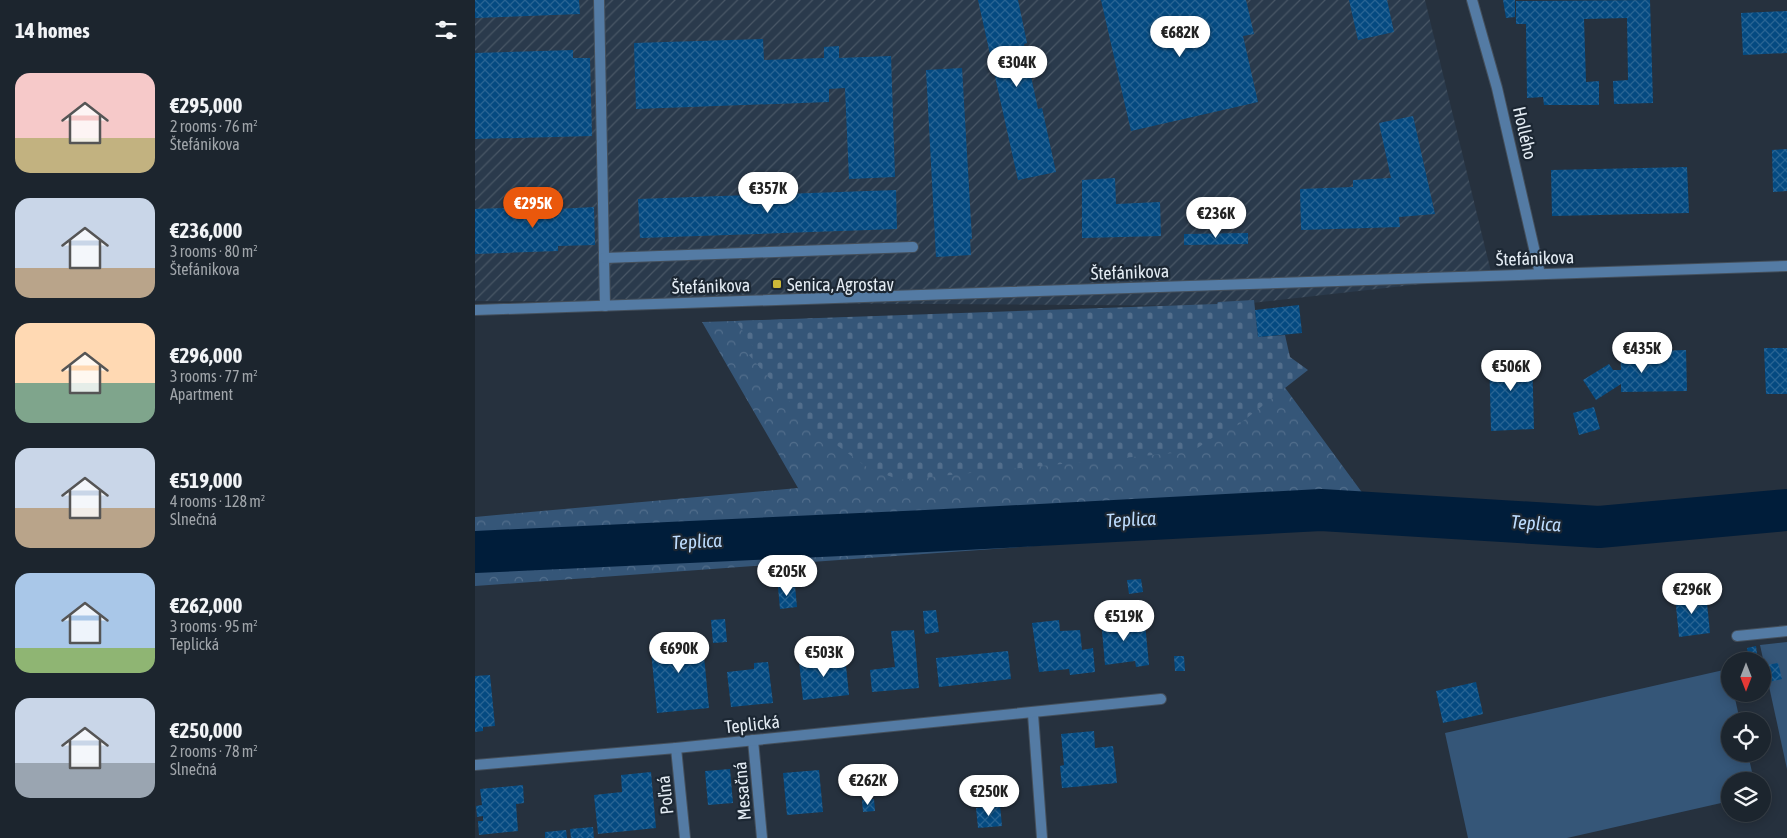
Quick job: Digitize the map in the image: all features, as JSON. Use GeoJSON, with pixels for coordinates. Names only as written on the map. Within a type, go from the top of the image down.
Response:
{"type":"FeatureCollection","features":[{"type":"Feature","properties":{"kind":"street"},"geometry":{"type":"LineString","coordinates":[[599,0],[605,306]]}},
{"type":"Feature","properties":{"kind":"street","name":"Hollého"},"geometry":{"type":"LineString","coordinates":[[1472,0],[1497,88],[1540,274]]}},
{"type":"Feature","properties":{"kind":"street"},"geometry":{"type":"LineString","coordinates":[[604,258],[913,247]]}},
{"type":"Feature","properties":{"kind":"street","name":"Štefánikova"},"geometry":{"type":"LineString","coordinates":[[475,310],[1787,266]]}},
{"type":"Feature","properties":{"kind":"street"},"geometry":{"type":"LineString","coordinates":[[1737,636],[1787,631]]}},
{"type":"Feature","properties":{"kind":"street","name":"Teplická"},"geometry":{"type":"LineString","coordinates":[[475,765],[1033,714],[1161,699]]}},
{"type":"Feature","properties":{"kind":"street"},"geometry":{"type":"LineString","coordinates":[[1033,714],[1042,838]]}},
{"type":"Feature","properties":{"kind":"street","name":"Mesačná"},"geometry":{"type":"LineString","coordinates":[[753,740],[762,838]]}},
{"type":"Feature","properties":{"kind":"street","name":"Poľná"},"geometry":{"type":"LineString","coordinates":[[676,748],[685,838]]}},
{"type":"Feature","properties":{"kind":"shaded area"},"geometry":{"type":"Polygon","coordinates":[[[475,0],[1425,0],[1492,276],[1225,306],[475,301],[475,0]]]}},
{"type":"Feature","properties":{"kind":"green space"},"geometry":{"type":"Polygon","coordinates":[[[1254,300],[1258,337],[1285,335],[1290,357],[1308,370],[1238,425],[1215,436],[1193,451],[900,480],[868,468],[812,427],[749,355],[756,351],[736,321],[1217,304],[1218,302],[1254,300]]]}},
{"type":"Feature","properties":{"kind":"green space"},"geometry":{"type":"Polygon","coordinates":[[[1225,306],[1383,521],[475,586],[475,517],[798,488],[702,322],[1225,306]]]}},
{"type":"Feature","properties":{"kind":"green space"},"geometry":{"type":"Polygon","coordinates":[[[1787,642],[1787,769],[1771,696],[1771,652],[1762,652],[1760,645],[1787,642]]]}},
{"type":"Feature","properties":{"kind":"green space"},"geometry":{"type":"Polygon","coordinates":[[[1721,671],[1721,702],[1736,702],[1738,712],[1721,712],[1721,762],[1750,762],[1752,772],[1721,772],[1721,803],[1567,838],[1468,838],[1445,733],[1721,671]]]}},
{"type":"Feature","properties":{"kind":"building"},"geometry":{"type":"Polygon","coordinates":[[[475,0],[579,0],[580,14],[475,18],[475,0]]]}},
{"type":"Feature","properties":{"kind":"building"},"geometry":{"type":"Polygon","coordinates":[[[978,0],[1018,0],[1027,43],[1024,44],[1038,109],[1042,108],[1056,172],[1018,180],[978,0]]]}},
{"type":"Feature","properties":{"kind":"building"},"geometry":{"type":"Polygon","coordinates":[[[1101,0],[1246,0],[1254,34],[1243,36],[1258,102],[1131,131],[1101,0]]]}},
{"type":"Feature","properties":{"kind":"building"},"geometry":{"type":"Polygon","coordinates":[[[1349,0],[1387,0],[1394,32],[1358,40],[1349,0]]]}},
{"type":"Feature","properties":{"kind":"building"},"geometry":{"type":"Polygon","coordinates":[[[1503,0],[1515,0],[1515,17],[1506,18],[1503,0]]]}},
{"type":"Feature","properties":{"kind":"building"},"geometry":{"type":"Polygon","coordinates":[[[1650,0],[1653,103],[1614,104],[1613,81],[1628,80],[1627,18],[1584,19],[1586,82],[1599,81],[1599,105],[1544,105],[1543,97],[1527,98],[1526,24],[1516,24],[1516,1],[1650,0]]]}},
{"type":"Feature","properties":{"kind":"building"},"geometry":{"type":"Polygon","coordinates":[[[1787,11],[1787,53],[1743,55],[1741,13],[1787,11]]]}},
{"type":"Feature","properties":{"kind":"building"},"geometry":{"type":"Polygon","coordinates":[[[763,39],[764,60],[824,58],[824,47],[839,46],[839,58],[891,56],[895,177],[849,179],[845,88],[829,89],[829,102],[636,109],[634,43],[763,39]]]}},
{"type":"Feature","properties":{"kind":"building"},"geometry":{"type":"Polygon","coordinates":[[[573,50],[573,58],[590,58],[592,136],[475,139],[475,53],[573,50]]]}},
{"type":"Feature","properties":{"kind":"building"},"geometry":{"type":"Polygon","coordinates":[[[962,68],[972,239],[970,239],[971,255],[936,257],[926,70],[962,68]]]}},
{"type":"Feature","properties":{"kind":"building"},"geometry":{"type":"Polygon","coordinates":[[[1413,116],[1435,214],[1399,217],[1400,227],[1301,230],[1300,189],[1353,187],[1353,180],[1391,178],[1379,123],[1413,116]]]}},
{"type":"Feature","properties":{"kind":"building"},"geometry":{"type":"Polygon","coordinates":[[[1787,149],[1787,191],[1773,192],[1772,150],[1787,149]]]}},
{"type":"Feature","properties":{"kind":"building"},"geometry":{"type":"Polygon","coordinates":[[[1687,167],[1689,213],[1552,216],[1551,170],[1687,167]]]}},
{"type":"Feature","properties":{"kind":"building"},"geometry":{"type":"Polygon","coordinates":[[[1115,178],[1116,204],[1160,202],[1161,236],[1082,238],[1082,180],[1115,178]]]}},
{"type":"Feature","properties":{"kind":"building"},"geometry":{"type":"Polygon","coordinates":[[[896,190],[897,229],[640,238],[638,199],[896,190]]]}},
{"type":"Feature","properties":{"kind":"building"},"geometry":{"type":"Polygon","coordinates":[[[557,206],[557,209],[594,207],[595,245],[558,246],[558,251],[475,254],[475,209],[557,206]]]}},
{"type":"Feature","properties":{"kind":"building"},"geometry":{"type":"Polygon","coordinates":[[[1248,233],[1248,244],[1184,245],[1184,234],[1248,233]]]}},
{"type":"Feature","properties":{"kind":"building"},"geometry":{"type":"Polygon","coordinates":[[[1299,305],[1302,333],[1258,337],[1255,310],[1299,305]]]}},
{"type":"Feature","properties":{"kind":"building"},"geometry":{"type":"Polygon","coordinates":[[[1764,348],[1787,348],[1787,394],[1766,394],[1764,348]]]}},
{"type":"Feature","properties":{"kind":"building"},"geometry":{"type":"Polygon","coordinates":[[[1686,350],[1687,391],[1621,392],[1621,384],[1596,400],[1583,380],[1609,364],[1613,370],[1621,370],[1620,352],[1686,350]]]}},
{"type":"Feature","properties":{"kind":"building"},"geometry":{"type":"Polygon","coordinates":[[[1489,354],[1532,354],[1534,429],[1491,431],[1489,354]]]}},
{"type":"Feature","properties":{"kind":"building"},"geometry":{"type":"Polygon","coordinates":[[[1594,407],[1600,429],[1579,435],[1573,413],[1594,407]]]}},
{"type":"Feature","properties":{"kind":"building"},"geometry":{"type":"Polygon","coordinates":[[[1141,579],[1143,592],[1129,594],[1127,580],[1141,579]]]}},
{"type":"Feature","properties":{"kind":"building"},"geometry":{"type":"Polygon","coordinates":[[[795,586],[797,607],[780,609],[778,587],[795,586]]]}},
{"type":"Feature","properties":{"kind":"building"},"geometry":{"type":"Polygon","coordinates":[[[1706,593],[1710,633],[1679,637],[1675,596],[1706,593]]]}},
{"type":"Feature","properties":{"kind":"building"},"geometry":{"type":"Polygon","coordinates":[[[936,610],[939,632],[925,634],[923,611],[936,610]]]}},
{"type":"Feature","properties":{"kind":"building"},"geometry":{"type":"Polygon","coordinates":[[[1123,617],[1123,625],[1145,623],[1149,665],[1136,667],[1135,661],[1105,665],[1101,619],[1123,617]]]}},
{"type":"Feature","properties":{"kind":"building"},"geometry":{"type":"Polygon","coordinates":[[[725,619],[727,642],[713,643],[711,620],[725,619]]]}},
{"type":"Feature","properties":{"kind":"building"},"geometry":{"type":"Polygon","coordinates":[[[1059,620],[1060,631],[1080,630],[1082,650],[1093,648],[1095,672],[1070,675],[1069,669],[1039,672],[1032,623],[1059,620]]]}},
{"type":"Feature","properties":{"kind":"building"},"geometry":{"type":"Polygon","coordinates":[[[914,630],[919,688],[872,692],[870,670],[895,667],[891,631],[914,630]]]}},
{"type":"Feature","properties":{"kind":"building"},"geometry":{"type":"Polygon","coordinates":[[[702,635],[709,708],[657,713],[650,640],[702,635]]]}},
{"type":"Feature","properties":{"kind":"building"},"geometry":{"type":"Polygon","coordinates":[[[1756,646],[1757,652],[1748,652],[1747,648],[1756,646]]]}},
{"type":"Feature","properties":{"kind":"building"},"geometry":{"type":"Polygon","coordinates":[[[1008,651],[1011,679],[939,687],[936,658],[1008,651]]]}},
{"type":"Feature","properties":{"kind":"building"},"geometry":{"type":"Polygon","coordinates":[[[845,656],[849,695],[803,700],[799,661],[845,656]]]}},
{"type":"Feature","properties":{"kind":"building"},"geometry":{"type":"Polygon","coordinates":[[[1174,656],[1184,656],[1185,671],[1175,671],[1174,656]]]}},
{"type":"Feature","properties":{"kind":"building"},"geometry":{"type":"Polygon","coordinates":[[[768,662],[773,703],[731,707],[727,672],[754,669],[754,663],[768,662]]]}},
{"type":"Feature","properties":{"kind":"building"},"geometry":{"type":"Polygon","coordinates":[[[1778,663],[1782,679],[1771,682],[1771,664],[1778,663]]]}},
{"type":"Feature","properties":{"kind":"building"},"geometry":{"type":"Polygon","coordinates":[[[490,675],[495,726],[483,727],[483,731],[475,732],[475,676],[490,675]]]}},
{"type":"Feature","properties":{"kind":"building"},"geometry":{"type":"Polygon","coordinates":[[[1476,682],[1483,714],[1443,723],[1436,691],[1476,682]]]}},
{"type":"Feature","properties":{"kind":"building"},"geometry":{"type":"Polygon","coordinates":[[[1094,731],[1095,748],[1113,746],[1117,783],[1062,788],[1060,766],[1064,765],[1061,734],[1094,731]]]}},
{"type":"Feature","properties":{"kind":"building"},"geometry":{"type":"Polygon","coordinates":[[[730,769],[733,803],[708,805],[705,771],[730,769]]]}},
{"type":"Feature","properties":{"kind":"building"},"geometry":{"type":"Polygon","coordinates":[[[819,770],[823,812],[787,815],[783,773],[819,770]]]}},
{"type":"Feature","properties":{"kind":"building"},"geometry":{"type":"Polygon","coordinates":[[[651,772],[656,828],[598,834],[594,795],[622,792],[621,775],[651,772]]]}},
{"type":"Feature","properties":{"kind":"building"},"geometry":{"type":"Polygon","coordinates":[[[523,785],[524,803],[516,804],[518,831],[479,835],[478,821],[483,821],[483,816],[477,817],[476,806],[482,805],[480,789],[523,785]]]}},
{"type":"Feature","properties":{"kind":"building"},"geometry":{"type":"Polygon","coordinates":[[[874,799],[875,811],[863,812],[862,800],[874,799]]]}},
{"type":"Feature","properties":{"kind":"building"},"geometry":{"type":"Polygon","coordinates":[[[1000,805],[1002,826],[978,828],[976,808],[1000,805]]]}},
{"type":"Feature","properties":{"kind":"building"},"geometry":{"type":"Polygon","coordinates":[[[593,827],[594,838],[571,838],[570,829],[593,827]]]}},
{"type":"Feature","properties":{"kind":"building"},"geometry":{"type":"Polygon","coordinates":[[[566,830],[567,838],[545,838],[545,832],[566,830]]]}},
{"type":"Feature","properties":{"kind":"waterway","name":"Teplica"},"geometry":{"type":"LineString","coordinates":[[475,552],[1321,510],[1599,527],[1787,510]]}},
{"type":"Feature","properties":{"kind":"place","name":"Senica, Agrostav"},"geometry":{"type":"Point","coordinates":[777,284]}}]}
